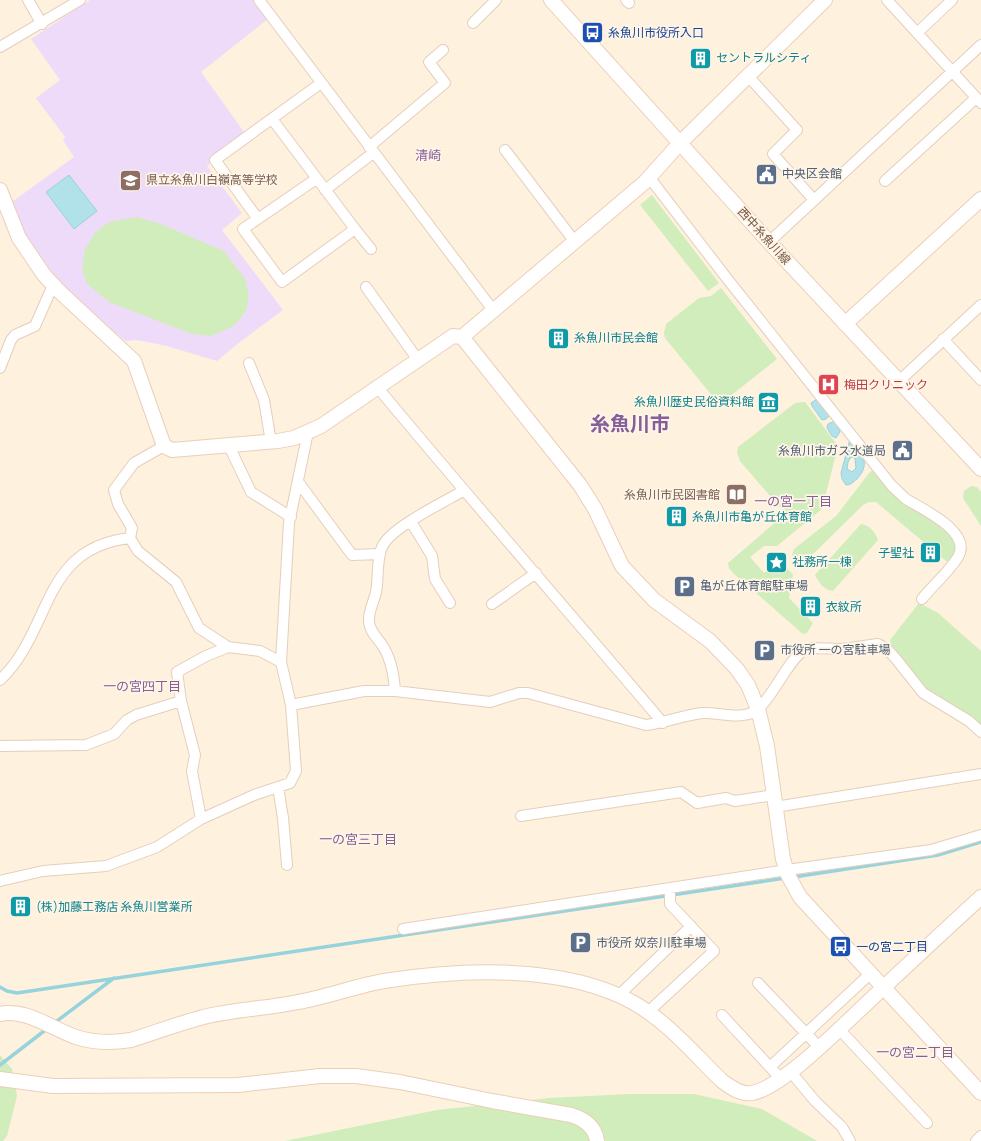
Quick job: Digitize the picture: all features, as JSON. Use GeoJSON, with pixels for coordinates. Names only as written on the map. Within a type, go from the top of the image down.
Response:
{"type":"FeatureCollection","features":[{"type":"Feature","properties":{"kind":"street"},"geometry":{"type":"LineString","coordinates":[[28,0],[42,24]]}},
{"type":"Feature","properties":{"kind":"street"},"geometry":{"type":"LineString","coordinates":[[0,47],[42,24],[80,0]]}},
{"type":"Feature","properties":{"kind":"street"},"geometry":{"type":"LineString","coordinates":[[259,0],[493,310]]}},
{"type":"Feature","properties":{"kind":"street"},"geometry":{"type":"LineString","coordinates":[[473,23],[496,0]]}},
{"type":"Feature","properties":{"kind":"street","name":"西中糸魚川線"},"geometry":{"type":"LineString","coordinates":[[551,0],[769,242],[898,382],[981,469]]}},
{"type":"Feature","properties":{"kind":"street"},"geometry":{"type":"LineString","coordinates":[[462,337],[575,242],[649,177],[680,143],[825,0]]}},
{"type":"Feature","properties":{"kind":"street"},"geometry":{"type":"LineString","coordinates":[[885,181],[979,100],[887,0]]}},
{"type":"Feature","properties":{"kind":"street"},"geometry":{"type":"LineString","coordinates":[[917,33],[952,0]]}},
{"type":"Feature","properties":{"kind":"street"},"geometry":{"type":"LineString","coordinates":[[769,242],[981,45]]}},
{"type":"Feature","properties":{"kind":"street"},"geometry":{"type":"LineString","coordinates":[[325,190],[445,82],[428,62],[443,50]]}},
{"type":"Feature","properties":{"kind":"street"},"geometry":{"type":"LineString","coordinates":[[748,76],[797,130],[773,154],[814,200]]}},
{"type":"Feature","properties":{"kind":"street"},"geometry":{"type":"LineString","coordinates":[[258,219],[215,160],[321,83]]}},
{"type":"Feature","properties":{"kind":"street"},"geometry":{"type":"LineString","coordinates":[[272,119],[316,179],[371,249]]}},
{"type":"Feature","properties":{"kind":"street"},"geometry":{"type":"LineString","coordinates":[[505,150],[575,242]]}},
{"type":"Feature","properties":{"kind":"street"},"geometry":{"type":"LineString","coordinates":[[649,177],[725,276],[892,486],[905,498],[919,505],[951,528],[959,537],[961,545],[958,556],[922,599]]}},
{"type":"Feature","properties":{"kind":"street"},"geometry":{"type":"LineString","coordinates":[[316,179],[244,229],[282,282],[355,229]]}},
{"type":"Feature","properties":{"kind":"street"},"geometry":{"type":"LineString","coordinates":[[0,190],[19,238],[53,286],[134,361],[164,446],[172,450],[271,442],[294,438],[308,432],[346,410],[453,336],[462,337],[580,485],[595,509],[622,566],[654,600],[702,634],[737,668],[748,685],[758,709],[767,746],[783,859],[800,897],[981,1093]]}},
{"type":"Feature","properties":{"kind":"street"},"geometry":{"type":"LineString","coordinates":[[845,324],[981,198]]}},
{"type":"Feature","properties":{"kind":"street"},"geometry":{"type":"LineString","coordinates":[[0,368],[10,340],[15,335],[35,326],[53,286]]}},
{"type":"Feature","properties":{"kind":"street"},"geometry":{"type":"LineString","coordinates":[[366,287],[418,360]]}},
{"type":"Feature","properties":{"kind":"street"},"geometry":{"type":"LineString","coordinates":[[898,382],[981,305]]}},
{"type":"Feature","properties":{"kind":"street"},"geometry":{"type":"LineString","coordinates":[[943,339],[981,380]]}},
{"type":"Feature","properties":{"kind":"street"},"geometry":{"type":"LineString","coordinates":[[249,363],[264,400],[271,442]]}},
{"type":"Feature","properties":{"kind":"street"},"geometry":{"type":"LineString","coordinates":[[378,388],[463,491],[663,723]]}},
{"type":"Feature","properties":{"kind":"street"},"geometry":{"type":"LineString","coordinates":[[0,881],[43,871],[106,866],[157,847],[201,819],[254,795],[290,783],[296,771],[290,705],[280,662],[291,517],[308,432]]}},
{"type":"Feature","properties":{"kind":"street"},"geometry":{"type":"LineString","coordinates":[[164,446],[134,463],[114,490],[118,504],[132,528],[130,538],[138,550],[176,582],[199,628],[228,647],[260,651],[280,662]]}},
{"type":"Feature","properties":{"kind":"street"},"geometry":{"type":"LineString","coordinates":[[230,446],[251,492],[291,517]]}},
{"type":"Feature","properties":{"kind":"street"},"geometry":{"type":"LineString","coordinates":[[299,483],[352,555],[380,554]]}},
{"type":"Feature","properties":{"kind":"street"},"geometry":{"type":"LineString","coordinates":[[395,691],[389,658],[382,645],[373,634],[369,622],[370,609],[376,593],[380,554],[387,538],[463,491]]}},
{"type":"Feature","properties":{"kind":"street"},"geometry":{"type":"LineString","coordinates":[[411,522],[432,556],[435,579],[450,603]]}},
{"type":"Feature","properties":{"kind":"street"},"geometry":{"type":"LineString","coordinates":[[0,680],[18,659],[55,584],[68,567],[93,548],[113,540],[130,538]]}},
{"type":"Feature","properties":{"kind":"street"},"geometry":{"type":"LineString","coordinates":[[492,604],[536,574]]}},
{"type":"Feature","properties":{"kind":"street"},"geometry":{"type":"LineString","coordinates":[[290,705],[364,691],[395,691],[490,702],[519,693],[528,693],[646,725],[663,723],[704,713],[735,716],[758,709],[804,650],[811,648],[842,649],[878,644],[887,649],[923,693],[969,721],[981,732]]}},
{"type":"Feature","properties":{"kind":"street"},"geometry":{"type":"LineString","coordinates":[[201,819],[192,771],[195,756],[181,701],[176,672],[206,656],[228,647]]}},
{"type":"Feature","properties":{"kind":"street"},"geometry":{"type":"LineString","coordinates":[[0,746],[86,745],[114,734],[127,720],[136,715],[181,701]]}},
{"type":"Feature","properties":{"kind":"street"},"geometry":{"type":"LineString","coordinates":[[521,816],[681,792],[697,803],[726,798],[735,801],[774,801],[981,774]]}},
{"type":"Feature","properties":{"kind":"street"},"geometry":{"type":"LineString","coordinates":[[278,787],[283,818],[287,865]]}},
{"type":"Feature","properties":{"kind":"street"},"geometry":{"type":"LineString","coordinates":[[403,929],[787,870],[931,850],[981,836]]}},
{"type":"Feature","properties":{"kind":"street"},"geometry":{"type":"LineString","coordinates":[[648,1012],[714,952],[670,904],[670,889]]}},
{"type":"Feature","properties":{"kind":"street"},"geometry":{"type":"LineString","coordinates":[[0,1014],[10,1012],[22,1014],[77,1038],[110,1042],[131,1040],[201,1017],[300,1002],[384,981],[432,975],[476,973],[531,975],[586,984],[618,996],[648,1012],[669,1028],[722,1081],[731,1088],[743,1093],[752,1093],[767,1087],[819,1047],[981,897]]}},
{"type":"Feature","properties":{"kind":"street"},"geometry":{"type":"LineString","coordinates":[[618,996],[691,926]]}},
{"type":"Feature","properties":{"kind":"street"},"geometry":{"type":"LineString","coordinates":[[770,1067],[870,974]]}},
{"type":"Feature","properties":{"kind":"street"},"geometry":{"type":"LineString","coordinates":[[758,984],[819,1047]]}},
{"type":"Feature","properties":{"kind":"street"},"geometry":{"type":"LineString","coordinates":[[722,1016],[770,1067],[785,1074],[815,1100],[842,1127],[850,1141]]}},
{"type":"Feature","properties":{"kind":"street"},"geometry":{"type":"LineString","coordinates":[[839,1029],[927,1123]]}},
{"type":"Feature","properties":{"kind":"street"},"geometry":{"type":"LineString","coordinates":[[0,1079],[53,1086],[238,1085],[320,1076],[356,1076],[400,1082],[583,1118],[592,1128],[597,1141]]}},
{"type":"Feature","properties":{"kind":"street"},"geometry":{"type":"LineString","coordinates":[[976,1141],[981,1136]]}},
{"type":"Feature","properties":{"kind":"shaded area","name":"県立糸魚川白嶺高等学校"},"geometry":{"type":"Polygon","coordinates":[[[90,0],[254,0],[268,19],[201,72],[244,132],[245,136],[207,166],[242,213],[222,230],[283,310],[217,361],[167,346],[137,340],[126,341],[97,320],[62,288],[36,257],[25,236],[12,202],[74,157],[63,140],[65,137],[36,98],[60,80],[31,39],[90,0]]]}},
{"type":"Feature","properties":{"kind":"green space"},"geometry":{"type":"Polygon","coordinates":[[[652,195],[719,283],[708,291],[640,205],[652,195]]]}},
{"type":"Feature","properties":{"kind":"green space"},"geometry":{"type":"Polygon","coordinates":[[[136,217],[161,224],[224,251],[245,279],[249,296],[246,311],[234,326],[211,336],[192,334],[109,302],[87,284],[82,269],[85,249],[95,233],[109,222],[136,217]]]}},
{"type":"Feature","properties":{"kind":"green space"},"geometry":{"type":"Polygon","coordinates":[[[721,288],[777,359],[724,401],[718,403],[665,338],[664,333],[666,324],[699,298],[711,296],[721,288]]]}},
{"type":"Feature","properties":{"kind":"green space"},"geometry":{"type":"Polygon","coordinates":[[[805,402],[838,446],[822,509],[777,546],[764,546],[750,557],[764,573],[779,561],[793,574],[789,598],[813,623],[807,633],[803,634],[733,573],[729,568],[728,563],[784,515],[783,511],[740,461],[737,453],[738,447],[795,403],[805,402]]]}},
{"type":"Feature","properties":{"kind":"green space"},"geometry":{"type":"Polygon","coordinates":[[[873,470],[943,527],[956,541],[955,552],[951,561],[946,561],[876,502],[869,502],[863,505],[803,564],[797,564],[792,555],[794,549],[836,516],[873,470]]]}},
{"type":"Feature","properties":{"kind":"green space"},"geometry":{"type":"Polygon","coordinates":[[[971,486],[977,487],[981,492],[981,526],[963,498],[964,491],[971,486]]]}},
{"type":"Feature","properties":{"kind":"green space"},"geometry":{"type":"Polygon","coordinates":[[[861,524],[872,529],[878,540],[833,591],[824,588],[815,575],[861,524]]]}},
{"type":"Feature","properties":{"kind":"green space"},"geometry":{"type":"Polygon","coordinates":[[[919,603],[938,613],[981,651],[981,726],[969,715],[927,689],[891,644],[890,640],[919,603]]]}},
{"type":"Feature","properties":{"kind":"green space"},"geometry":{"type":"Polygon","coordinates":[[[0,1055],[12,1069],[17,1096],[7,1136],[3,1141],[0,1141],[0,1055]]]}},
{"type":"Feature","properties":{"kind":"green space"},"geometry":{"type":"Polygon","coordinates":[[[630,1094],[694,1094],[762,1109],[817,1141],[285,1141],[437,1110],[549,1098],[630,1094]]]}},
{"type":"Feature","properties":{"kind":"water"},"geometry":{"type":"Polygon","coordinates":[[[69,175],[97,211],[74,229],[46,192],[69,175]]]}},
{"type":"Feature","properties":{"kind":"water"},"geometry":{"type":"Polygon","coordinates":[[[817,399],[830,415],[826,419],[822,420],[812,406],[811,403],[817,399]]]}},
{"type":"Feature","properties":{"kind":"water"},"geometry":{"type":"Polygon","coordinates":[[[835,421],[840,432],[836,438],[832,436],[827,428],[828,424],[835,421]]]}},
{"type":"Feature","properties":{"kind":"water"},"geometry":{"type":"Polygon","coordinates":[[[850,439],[863,458],[864,468],[857,479],[848,485],[846,485],[842,479],[841,473],[850,439]],[[851,457],[848,462],[847,469],[852,472],[856,468],[855,458],[851,457]]]}},
{"type":"Feature","properties":{"kind":"waterway"},"geometry":{"type":"LineString","coordinates":[[794,877],[938,855],[981,842]]}},
{"type":"Feature","properties":{"kind":"waterway"},"geometry":{"type":"LineString","coordinates":[[0,987],[7,991],[17,993],[785,878]]}},
{"type":"Feature","properties":{"kind":"waterway"},"geometry":{"type":"LineString","coordinates":[[53,1024],[114,978]]}},
{"type":"Feature","properties":{"kind":"waterway"},"geometry":{"type":"LineString","coordinates":[[0,1065],[48,1028]]}},
{"type":"Feature","properties":{"kind":"place","name":"糸魚川市役所入口"},"geometry":{"type":"Point","coordinates":[592,33]}},
{"type":"Feature","properties":{"kind":"place","name":"セントラルシティ"},"geometry":{"type":"Point","coordinates":[701,58]}},
{"type":"Feature","properties":{"kind":"place","name":"中央区会館"},"geometry":{"type":"Point","coordinates":[766,174]}},
{"type":"Feature","properties":{"kind":"place","name":"県立糸魚川白嶺高等学校"},"geometry":{"type":"Point","coordinates":[130,180]}},
{"type":"Feature","properties":{"kind":"place","name":"糸魚川市民会館"},"geometry":{"type":"Point","coordinates":[558,338]}},
{"type":"Feature","properties":{"kind":"place","name":"梅田クリニック"},"geometry":{"type":"Point","coordinates":[829,385]}},
{"type":"Feature","properties":{"kind":"place","name":"糸魚川歴史民俗資料館"},"geometry":{"type":"Point","coordinates":[769,402]}},
{"type":"Feature","properties":{"kind":"place","name":"糸魚川市ガス水道局"},"geometry":{"type":"Point","coordinates":[902,451]}},
{"type":"Feature","properties":{"kind":"place","name":"糸魚川市民図書館"},"geometry":{"type":"Point","coordinates":[736,495]}},
{"type":"Feature","properties":{"kind":"place","name":"糸魚川市亀が丘体育館"},"geometry":{"type":"Point","coordinates":[677,517]}},
{"type":"Feature","properties":{"kind":"place","name":"子聖社"},"geometry":{"type":"Point","coordinates":[930,553]}},
{"type":"Feature","properties":{"kind":"place","name":"社務所一棟"},"geometry":{"type":"Point","coordinates":[777,562]}},
{"type":"Feature","properties":{"kind":"place","name":"亀が丘体育館駐車場"},"geometry":{"type":"Point","coordinates":[685,586]}},
{"type":"Feature","properties":{"kind":"place","name":"衣紋所"},"geometry":{"type":"Point","coordinates":[811,607]}},
{"type":"Feature","properties":{"kind":"place","name":"市役所 一の宮駐車場"},"geometry":{"type":"Point","coordinates":[765,650]}},
{"type":"Feature","properties":{"kind":"place","name":"(株)加藤工務店 糸魚川営業所"},"geometry":{"type":"Point","coordinates":[20,907]}},
{"type":"Feature","properties":{"kind":"place","name":"市役所 奴奈川駐車場"},"geometry":{"type":"Point","coordinates":[581,943]}},
{"type":"Feature","properties":{"kind":"place","name":"一の宮二丁目"},"geometry":{"type":"Point","coordinates":[840,947]}},
{"type":"Feature","properties":{"kind":"district","name":"清崎"},"geometry":{"type":"Point","coordinates":[428,155]}},
{"type":"Feature","properties":{"kind":"district","name":"糸魚川市"},"geometry":{"type":"Point","coordinates":[630,424]}},
{"type":"Feature","properties":{"kind":"district","name":"一の宮一丁目"},"geometry":{"type":"Point","coordinates":[793,501]}},
{"type":"Feature","properties":{"kind":"district","name":"一の宮四丁目"},"geometry":{"type":"Point","coordinates":[142,686]}},
{"type":"Feature","properties":{"kind":"district","name":"一の宮三丁目"},"geometry":{"type":"Point","coordinates":[358,839]}},
{"type":"Feature","properties":{"kind":"district","name":"一の宮二丁目"},"geometry":{"type":"Point","coordinates":[915,1052]}}]}
